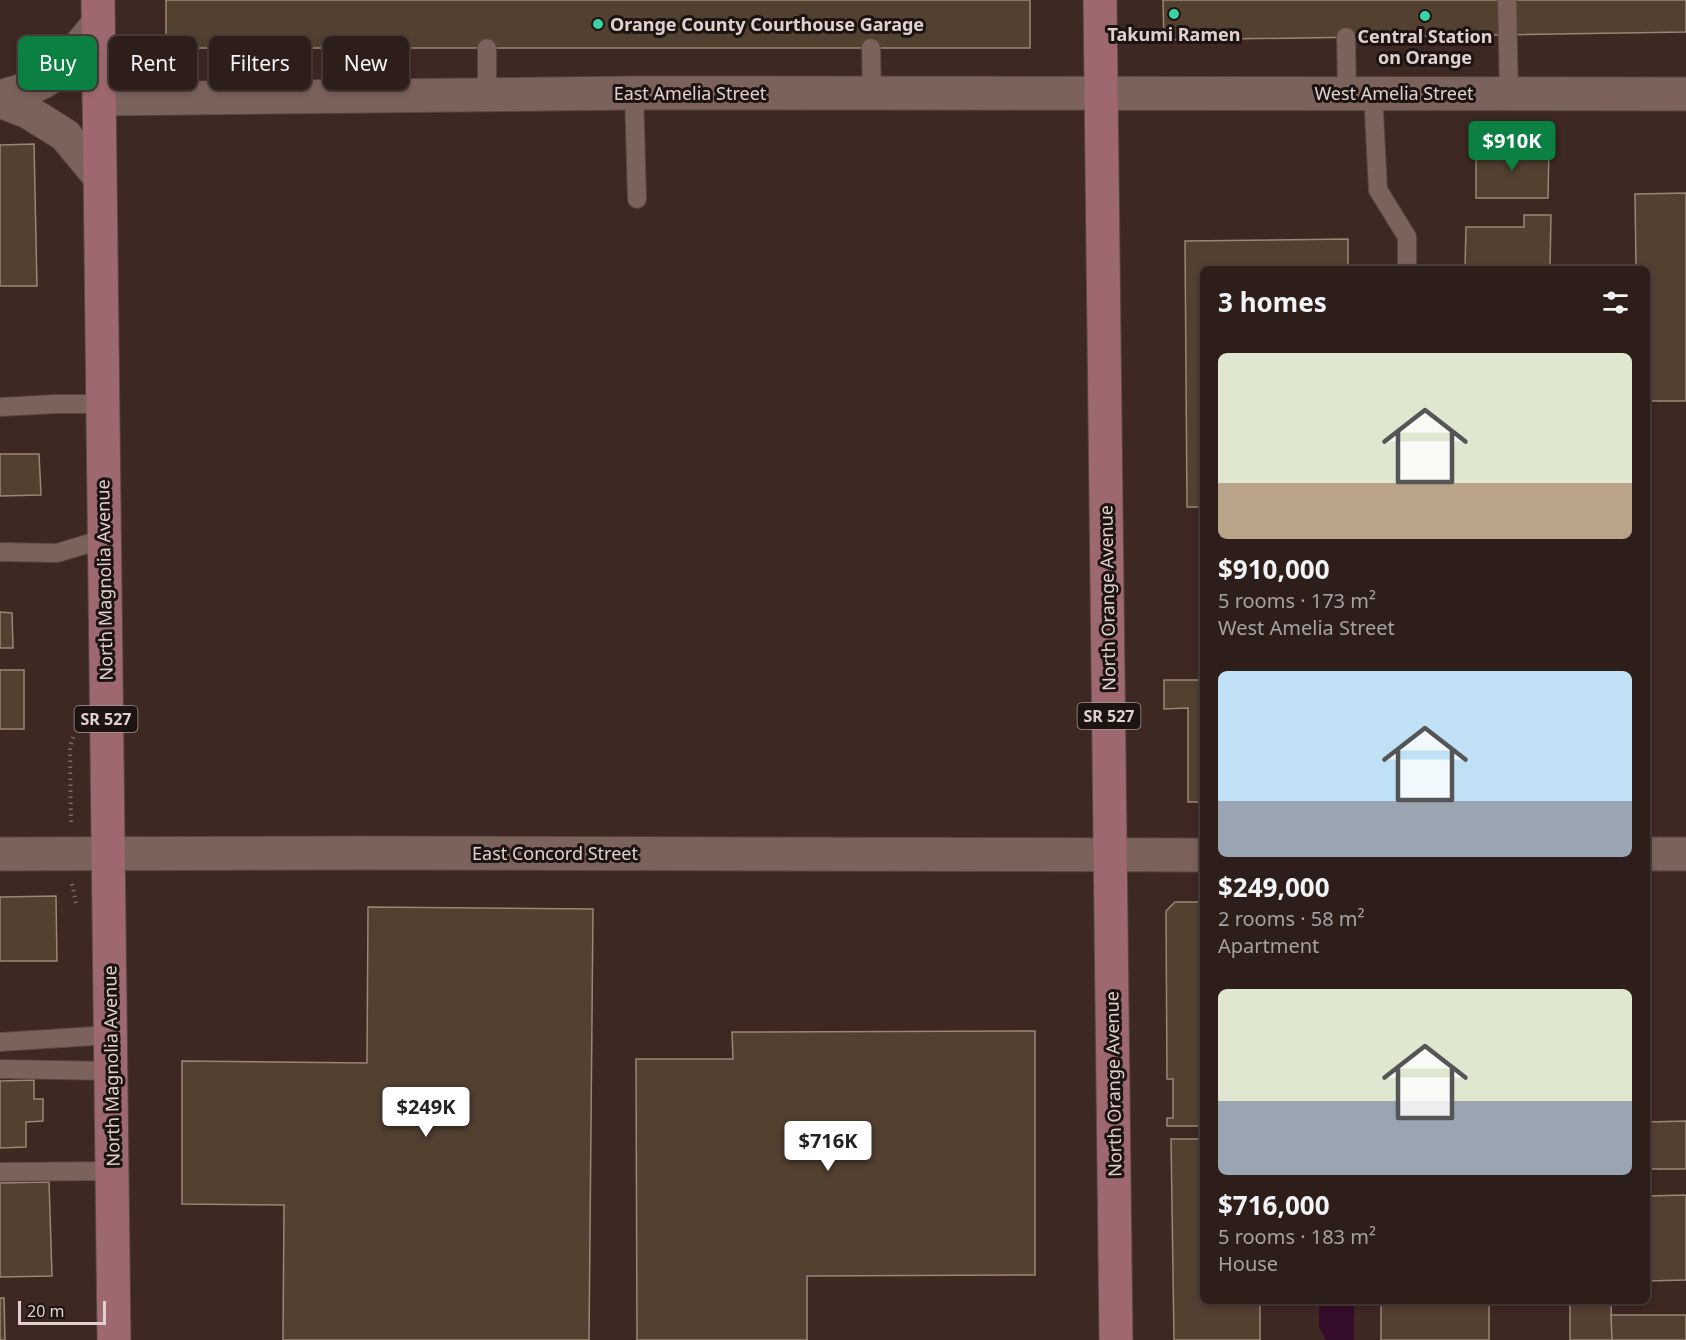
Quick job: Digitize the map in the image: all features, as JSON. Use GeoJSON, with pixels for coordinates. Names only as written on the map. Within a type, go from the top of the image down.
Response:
{"type":"FeatureCollection","features":[{"type":"Feature","properties":{"kind":"main road","name":"North Orange Avenue"},"geometry":{"type":"LineString","coordinates":[[1100,0],[1116,1340]]}},
{"type":"Feature","properties":{"kind":"main road","name":"North Magnolia Avenue"},"geometry":{"type":"LineString","coordinates":[[98,12],[114,1340]]}},
{"type":"Feature","properties":{"kind":"street"},"geometry":{"type":"LineString","coordinates":[[0,99],[48,79],[65,63],[98,12]]}},
{"type":"Feature","properties":{"kind":"street","name":"East Amelia Street"},"geometry":{"type":"LineString","coordinates":[[99,99],[487,94],[1102,92]]}},
{"type":"Feature","properties":{"kind":"street","name":"West Amelia Street"},"geometry":{"type":"LineString","coordinates":[[1102,92],[1686,94]]}},
{"type":"Feature","properties":{"kind":"street"},"geometry":{"type":"LineString","coordinates":[[0,99],[28,112],[65,135],[99,176]]}},
{"type":"Feature","properties":{"kind":"street","name":"East Concord Street"},"geometry":{"type":"LineString","coordinates":[[0,854],[1200,855]]}},
{"type":"Feature","properties":{"kind":"street"},"geometry":{"type":"LineString","coordinates":[[1650,854],[1686,854]]}},
{"type":"Feature","properties":{"kind":"lane"},"geometry":{"type":"LineString","coordinates":[[1507,0],[1509,93]]}},
{"type":"Feature","properties":{"kind":"lane"},"geometry":{"type":"LineString","coordinates":[[1346,37],[1360,93],[1378,190],[1407,237],[1407,266]]}},
{"type":"Feature","properties":{"kind":"lane"},"geometry":{"type":"LineString","coordinates":[[487,48],[487,94]]}},
{"type":"Feature","properties":{"kind":"lane"},"geometry":{"type":"LineString","coordinates":[[872,48],[872,93]]}},
{"type":"Feature","properties":{"kind":"lane"},"geometry":{"type":"LineString","coordinates":[[634,93],[638,198]]}},
{"type":"Feature","properties":{"kind":"lane"},"geometry":{"type":"LineString","coordinates":[[0,407],[102,404]]}},
{"type":"Feature","properties":{"kind":"lane"},"geometry":{"type":"LineString","coordinates":[[0,552],[57,553],[104,539]]}},
{"type":"Feature","properties":{"kind":"lane"},"geometry":{"type":"LineString","coordinates":[[0,1042],[110,1035]]}},
{"type":"Feature","properties":{"kind":"lane"},"geometry":{"type":"LineString","coordinates":[[0,1070],[111,1071]]}},
{"type":"Feature","properties":{"kind":"lane"},"geometry":{"type":"LineString","coordinates":[[0,1172],[112,1171]]}},
{"type":"Feature","properties":{"kind":"shaded area"},"geometry":{"type":"Polygon","coordinates":[[[1319,1304],[1354,1304],[1354,1340],[1326,1340],[1319,1327],[1319,1304]]]}},
{"type":"Feature","properties":{"kind":"building","name":"Orange County Courthouse Garage"},"geometry":{"type":"Polygon","coordinates":[[[166,0],[1030,0],[1030,48],[409,48],[409,36],[323,36],[323,48],[311,48],[311,36],[209,36],[209,48],[197,48],[197,36],[166,36],[166,0]]]}},
{"type":"Feature","properties":{"kind":"building","name":"Central Station on Orange"},"geometry":{"type":"Polygon","coordinates":[[[1163,0],[1686,0],[1686,32],[1164,40],[1163,0]]]}},
{"type":"Feature","properties":{"kind":"building"},"geometry":{"type":"Polygon","coordinates":[[[34,144],[37,286],[0,286],[0,145],[34,144]]]}},
{"type":"Feature","properties":{"kind":"building"},"geometry":{"type":"Polygon","coordinates":[[[1476,146],[1549,146],[1548,198],[1476,198],[1476,146]]]}},
{"type":"Feature","properties":{"kind":"building"},"geometry":{"type":"Polygon","coordinates":[[[1686,193],[1686,401],[1650,401],[1650,266],[1636,266],[1635,194],[1686,193]]]}},
{"type":"Feature","properties":{"kind":"building"},"geometry":{"type":"Polygon","coordinates":[[[1524,215],[1551,215],[1550,266],[1465,266],[1466,227],[1524,227],[1524,215]]]}},
{"type":"Feature","properties":{"kind":"building"},"geometry":{"type":"Polygon","coordinates":[[[1348,239],[1348,266],[1200,266],[1200,507],[1187,507],[1185,241],[1348,239]]]}},
{"type":"Feature","properties":{"kind":"building"},"geometry":{"type":"Polygon","coordinates":[[[0,454],[39,454],[41,495],[0,496],[0,454]]]}},
{"type":"Feature","properties":{"kind":"building"},"geometry":{"type":"Polygon","coordinates":[[[0,612],[12,613],[13,648],[0,648],[0,612]]]}},
{"type":"Feature","properties":{"kind":"building"},"geometry":{"type":"Polygon","coordinates":[[[0,670],[24,670],[24,729],[0,729],[0,670]]]}},
{"type":"Feature","properties":{"kind":"building"},"geometry":{"type":"Polygon","coordinates":[[[1164,680],[1200,680],[1200,802],[1188,802],[1188,708],[1164,709],[1164,680]]]}},
{"type":"Feature","properties":{"kind":"building"},"geometry":{"type":"Polygon","coordinates":[[[56,896],[57,961],[0,961],[0,897],[56,896]]]}},
{"type":"Feature","properties":{"kind":"building"},"geometry":{"type":"Polygon","coordinates":[[[1175,902],[1200,902],[1200,1126],[1167,1126],[1167,1118],[1173,1118],[1173,1079],[1167,1079],[1166,911],[1175,902]]]}},
{"type":"Feature","properties":{"kind":"building"},"geometry":{"type":"Polygon","coordinates":[[[368,907],[593,909],[589,1340],[283,1340],[284,1205],[182,1204],[182,1061],[367,1063],[368,907]]]}},
{"type":"Feature","properties":{"kind":"building"},"geometry":{"type":"Polygon","coordinates":[[[1035,1031],[1035,1275],[807,1276],[807,1340],[637,1340],[636,1059],[733,1059],[732,1032],[1035,1031]]]}},
{"type":"Feature","properties":{"kind":"building"},"geometry":{"type":"Polygon","coordinates":[[[34,1080],[34,1099],[43,1099],[43,1121],[26,1122],[26,1147],[0,1148],[0,1081],[34,1080]]]}},
{"type":"Feature","properties":{"kind":"building"},"geometry":{"type":"Polygon","coordinates":[[[1686,1121],[1686,1169],[1650,1169],[1650,1122],[1686,1121]]]}},
{"type":"Feature","properties":{"kind":"building"},"geometry":{"type":"Polygon","coordinates":[[[1171,1139],[1200,1139],[1200,1304],[1260,1304],[1260,1340],[1174,1340],[1171,1139]]]}},
{"type":"Feature","properties":{"kind":"building"},"geometry":{"type":"Polygon","coordinates":[[[49,1182],[52,1276],[0,1277],[0,1183],[49,1182]]]}},
{"type":"Feature","properties":{"kind":"building"},"geometry":{"type":"Polygon","coordinates":[[[1686,1195],[1686,1280],[1650,1281],[1650,1196],[1686,1195]]]}},
{"type":"Feature","properties":{"kind":"building"},"geometry":{"type":"Polygon","coordinates":[[[0,1298],[4,1298],[5,1340],[0,1340],[0,1298]]]}},
{"type":"Feature","properties":{"kind":"building"},"geometry":{"type":"Polygon","coordinates":[[[1381,1304],[1489,1304],[1489,1340],[1381,1340],[1381,1304]]]}},
{"type":"Feature","properties":{"kind":"building"},"geometry":{"type":"Polygon","coordinates":[[[1570,1304],[1611,1304],[1612,1340],[1570,1340],[1570,1304]]]}},
{"type":"Feature","properties":{"kind":"building"},"geometry":{"type":"Polygon","coordinates":[[[1611,1315],[1686,1315],[1686,1340],[1612,1340],[1611,1315]]]}},
{"type":"Feature","properties":{"kind":"place","name":"Takumi Ramen"},"geometry":{"type":"Point","coordinates":[1174,14]}},
{"type":"Feature","properties":{"kind":"place","name":"Central Station on Orange"},"geometry":{"type":"Point","coordinates":[1425,16]}},
{"type":"Feature","properties":{"kind":"place","name":"Orange County Courthouse Garage"},"geometry":{"type":"Point","coordinates":[598,24]}}]}
